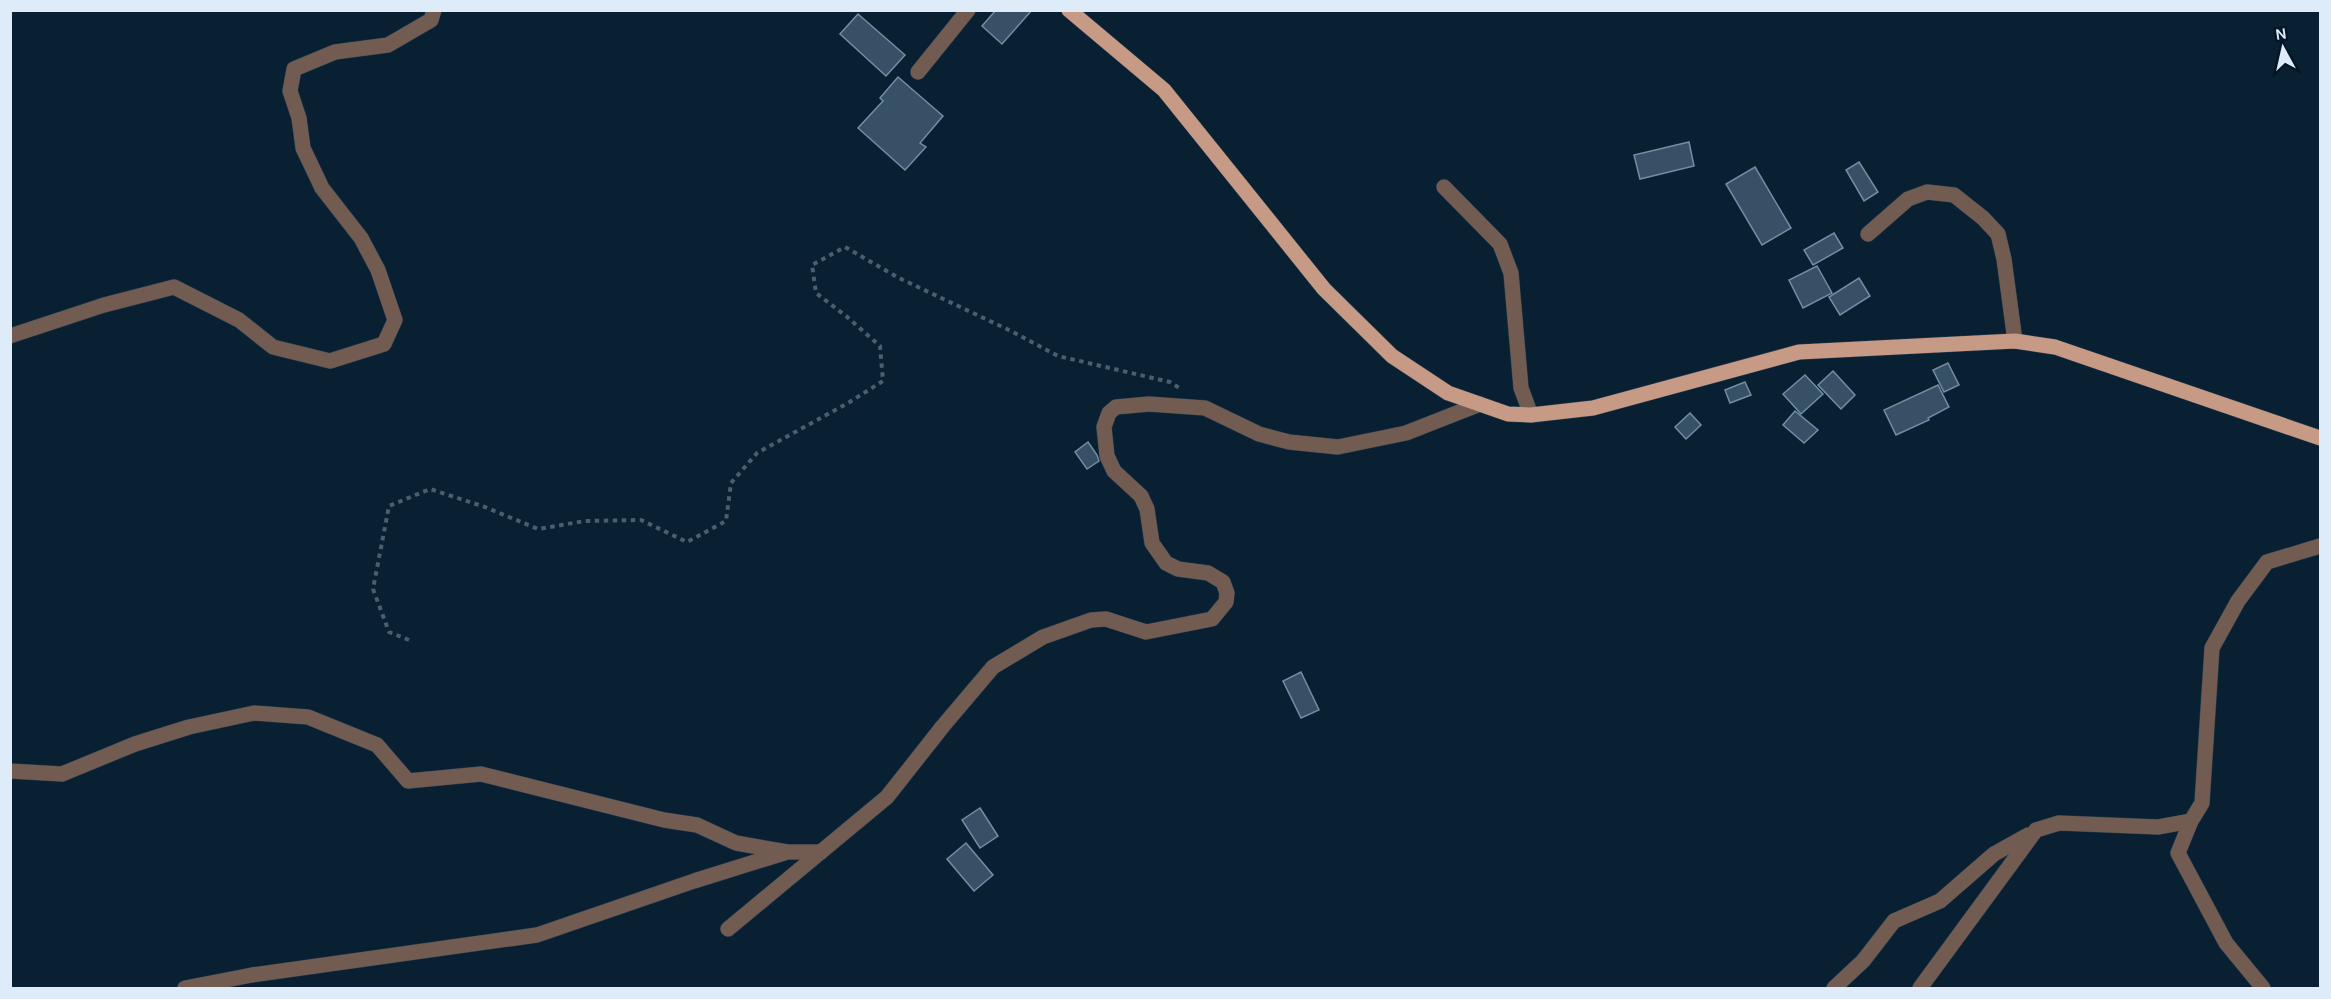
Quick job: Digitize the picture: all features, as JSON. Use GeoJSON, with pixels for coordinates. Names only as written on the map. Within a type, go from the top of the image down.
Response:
{"type":"FeatureCollection","features":[{"type":"Feature","properties":{"kind":"main road"},"geometry":{"type":"LineString","coordinates":[[1069,10],[1164,90],[1324,289],[1392,356],[1448,393],[1508,414],[1531,415],[1593,408],[1799,352],[2015,341],[2055,347],[2320,438]]}},
{"type":"Feature","properties":{"kind":"street"},"geometry":{"type":"LineString","coordinates":[[10,336],[104,305],[174,287],[239,320],[273,346],[330,361],[384,344],[395,320],[378,270],[361,238],[322,188],[303,148],[299,118],[290,91],[294,69],[335,52],[388,45],[431,20],[434,10]]}},
{"type":"Feature","properties":{"kind":"street"},"geometry":{"type":"LineString","coordinates":[[918,72],[968,10]]}},
{"type":"Feature","properties":{"kind":"street"},"geometry":{"type":"LineString","coordinates":[[1444,187],[1500,244],[1511,273],[1521,388],[1531,415]]}},
{"type":"Feature","properties":{"kind":"street"},"geometry":{"type":"LineString","coordinates":[[1868,234],[1908,199],[1927,192],[1954,195],[1983,218],[1998,234],[2004,259],[2015,341]]}},
{"type":"Feature","properties":{"kind":"street"},"geometry":{"type":"LineString","coordinates":[[728,929],[887,797],[993,667],[1042,636],[1091,620],[1106,618],[1146,632],[1212,619],[1226,602],[1227,593],[1223,582],[1208,573],[1178,569],[1167,563],[1152,543],[1147,508],[1141,496],[1114,471],[1107,456],[1104,427],[1109,412],[1116,407],[1149,404],[1205,408],[1259,434],[1289,442],[1338,447],[1406,433],[1480,404]]}},
{"type":"Feature","properties":{"kind":"street"},"geometry":{"type":"LineString","coordinates":[[2264,988],[2226,943],[2178,853],[2191,821],[2202,803],[2212,648],[2238,601],[2267,562],[2320,546]]}},
{"type":"Feature","properties":{"kind":"street"},"geometry":{"type":"LineString","coordinates":[[10,771],[62,774],[135,744],[189,727],[254,713],[308,717],[378,745],[408,781],[481,774],[664,820],[697,825],[736,843],[787,852],[821,852]]}},
{"type":"Feature","properties":{"kind":"street"},"geometry":{"type":"LineString","coordinates":[[1833,988],[1863,961],[1894,921],[1940,901],[1994,854],[2036,830],[2059,823],[2158,827],[2191,821]]}},
{"type":"Feature","properties":{"kind":"street"},"geometry":{"type":"LineString","coordinates":[[1920,988],[2036,830]]}},
{"type":"Feature","properties":{"kind":"street"},"geometry":{"type":"LineString","coordinates":[[185,988],[252,975],[537,935],[693,881],[787,852]]}},
{"type":"Feature","properties":{"kind":"street"},"geometry":{"type":"LineString","coordinates":[[2250,972],[2255,988]]}},
{"type":"Feature","properties":{"kind":"path"},"geometry":{"type":"LineString","coordinates":[[409,640],[389,632],[373,589],[389,506],[430,489],[485,507],[538,530],[585,521],[641,520],[687,542],[726,520],[731,483],[757,453],[883,381],[880,346],[816,293],[812,265],[845,247],[899,278],[1058,356],[1170,382],[1190,394]]}},
{"type":"Feature","properties":{"kind":"building"},"geometry":{"type":"Polygon","coordinates":[[[996,10],[1032,10],[1002,44],[982,26],[996,10]]]}},
{"type":"Feature","properties":{"kind":"building"},"geometry":{"type":"Polygon","coordinates":[[[858,14],[905,55],[886,76],[840,34],[858,14]]]}},
{"type":"Feature","properties":{"kind":"building"},"geometry":{"type":"Polygon","coordinates":[[[898,77],[943,116],[920,143],[926,147],[905,170],[858,128],[883,101],[880,98],[898,77]]]}},
{"type":"Feature","properties":{"kind":"building"},"geometry":{"type":"Polygon","coordinates":[[[1689,142],[1694,166],[1640,179],[1634,155],[1689,142]]]}},
{"type":"Feature","properties":{"kind":"building"},"geometry":{"type":"Polygon","coordinates":[[[1859,162],[1878,192],[1864,201],[1846,170],[1859,162]]]}},
{"type":"Feature","properties":{"kind":"building"},"geometry":{"type":"Polygon","coordinates":[[[1755,167],[1791,228],[1762,245],[1726,184],[1755,167]]]}},
{"type":"Feature","properties":{"kind":"building"},"geometry":{"type":"Polygon","coordinates":[[[1834,233],[1843,248],[1813,265],[1804,250],[1834,233]]]}},
{"type":"Feature","properties":{"kind":"building"},"geometry":{"type":"Polygon","coordinates":[[[1817,266],[1832,293],[1803,308],[1789,280],[1817,266]]]}},
{"type":"Feature","properties":{"kind":"building"},"geometry":{"type":"Polygon","coordinates":[[[1859,278],[1870,296],[1840,315],[1829,297],[1859,278]]]}},
{"type":"Feature","properties":{"kind":"building"},"geometry":{"type":"Polygon","coordinates":[[[1948,363],[1959,385],[1944,392],[1933,370],[1948,363]]]}},
{"type":"Feature","properties":{"kind":"building"},"geometry":{"type":"Polygon","coordinates":[[[1833,371],[1855,395],[1841,409],[1818,385],[1833,371]]]}},
{"type":"Feature","properties":{"kind":"building"},"geometry":{"type":"Polygon","coordinates":[[[1805,375],[1823,394],[1801,414],[1783,394],[1805,375]]]}},
{"type":"Feature","properties":{"kind":"building"},"geometry":{"type":"Polygon","coordinates":[[[1745,382],[1751,395],[1730,403],[1725,390],[1745,382]]]}},
{"type":"Feature","properties":{"kind":"building"},"geometry":{"type":"Polygon","coordinates":[[[1938,385],[1949,407],[1928,418],[1929,420],[1896,435],[1884,410],[1938,385]]]}},
{"type":"Feature","properties":{"kind":"building"},"geometry":{"type":"Polygon","coordinates":[[[1795,411],[1818,430],[1804,443],[1783,425],[1795,411]]]}},
{"type":"Feature","properties":{"kind":"building"},"geometry":{"type":"Polygon","coordinates":[[[1690,413],[1701,425],[1686,439],[1675,427],[1690,413]]]}},
{"type":"Feature","properties":{"kind":"building"},"geometry":{"type":"Polygon","coordinates":[[[1088,442],[1099,461],[1087,469],[1075,452],[1088,442]]]}},
{"type":"Feature","properties":{"kind":"building"},"geometry":{"type":"Polygon","coordinates":[[[1301,672],[1319,710],[1301,718],[1283,681],[1301,672]]]}},
{"type":"Feature","properties":{"kind":"building"},"geometry":{"type":"Polygon","coordinates":[[[980,808],[998,836],[980,848],[962,820],[980,808]]]}},
{"type":"Feature","properties":{"kind":"building"},"geometry":{"type":"Polygon","coordinates":[[[966,843],[993,875],[974,891],[947,859],[966,843]]]}}]}
